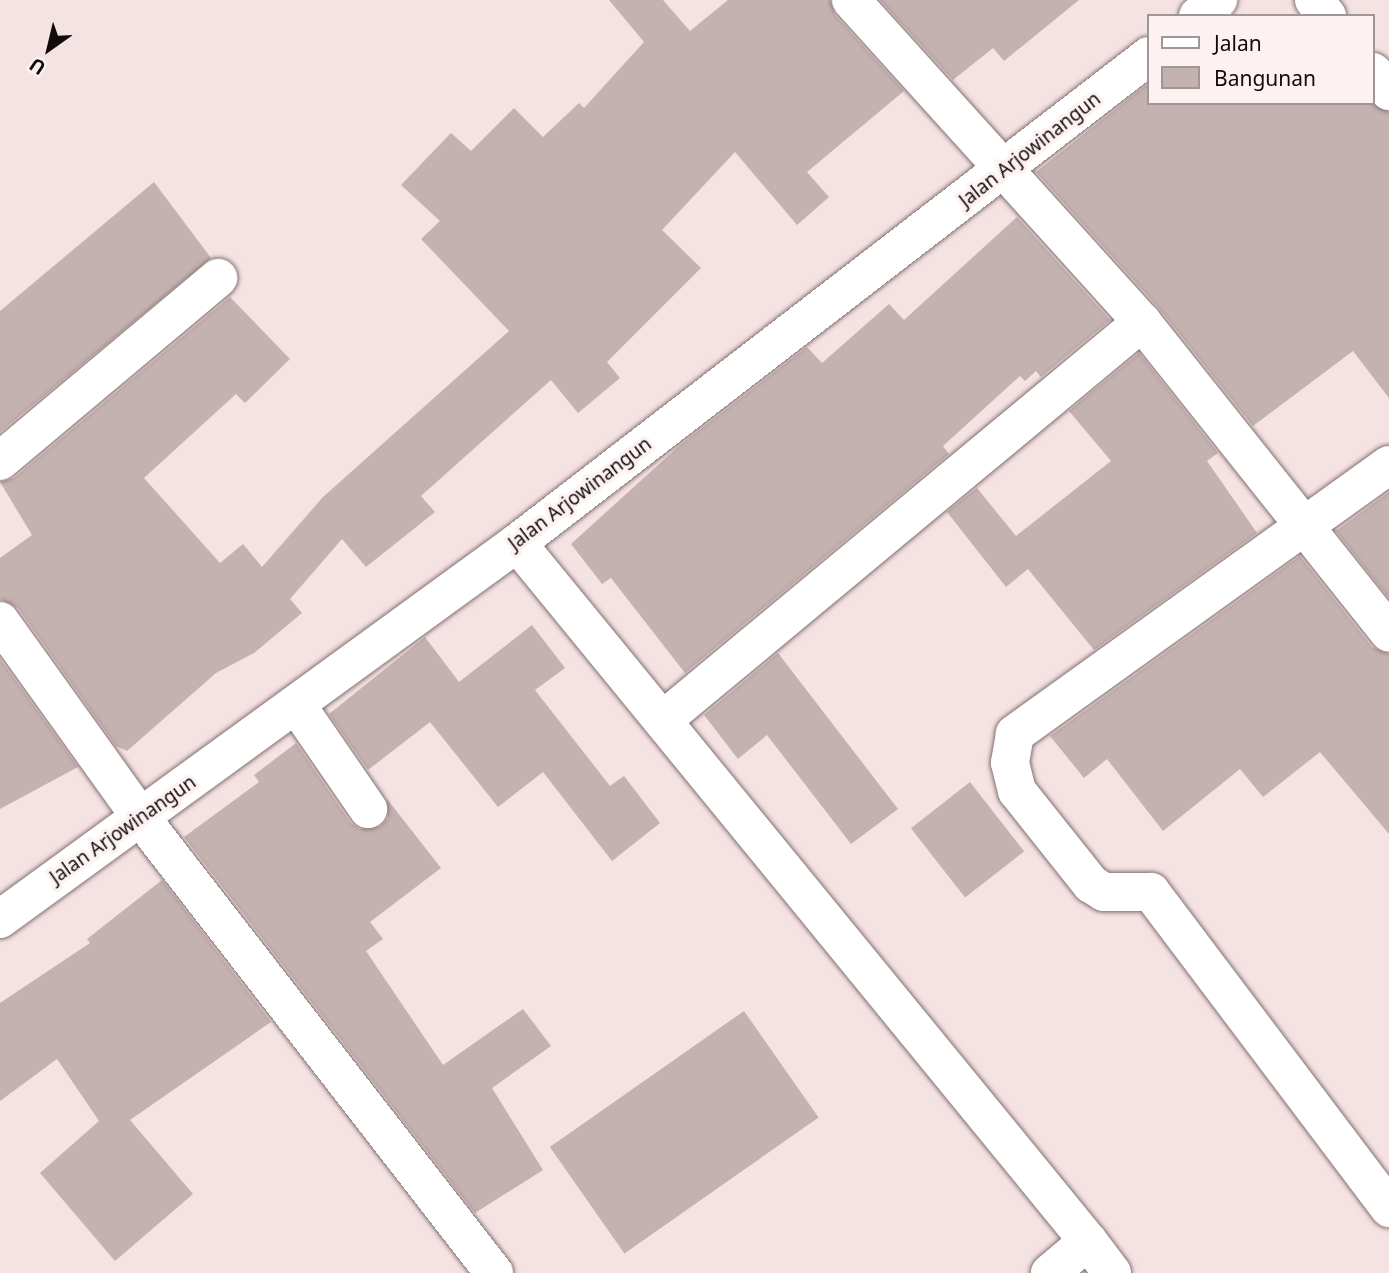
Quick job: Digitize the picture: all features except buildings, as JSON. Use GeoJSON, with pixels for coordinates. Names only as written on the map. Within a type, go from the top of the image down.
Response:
{"type":"FeatureCollection","features":[{"type":"Feature","properties":{"kind":"street"},"geometry":{"type":"LineString","coordinates":[[851,0],[1142,322],[1306,524],[1389,633]]}},
{"type":"Feature","properties":{"kind":"street"},"geometry":{"type":"LineString","coordinates":[[1200,14],[1218,0]]}},
{"type":"Feature","properties":{"kind":"street"},"geometry":{"type":"LineString","coordinates":[[1314,0],[1325,14]]}},
{"type":"Feature","properties":{"kind":"street","name":"Jalan Arjowinangun"},"geometry":{"type":"LineString","coordinates":[[0,919],[298,707],[1005,172],[1148,56]]}},
{"type":"Feature","properties":{"kind":"street"},"geometry":{"type":"LineString","coordinates":[[1375,74],[1389,91]]}},
{"type":"Feature","properties":{"kind":"street"},"geometry":{"type":"LineString","coordinates":[[0,460],[218,278]]}},
{"type":"Feature","properties":{"kind":"street"},"geometry":{"type":"LineString","coordinates":[[663,719],[1142,322]]}},
{"type":"Feature","properties":{"kind":"street"},"geometry":{"type":"LineString","coordinates":[[1389,465],[1015,734],[1010,763],[1017,792],[1091,884],[1104,892],[1151,892],[1389,1208]]}},
{"type":"Feature","properties":{"kind":"street"},"geometry":{"type":"LineString","coordinates":[[517,542],[1112,1273]]}},
{"type":"Feature","properties":{"kind":"street"},"geometry":{"type":"LineString","coordinates":[[0,621],[141,818],[494,1273]]}},
{"type":"Feature","properties":{"kind":"street"},"geometry":{"type":"LineString","coordinates":[[298,707],[368,809]]}},
{"type":"Feature","properties":{"kind":"street"},"geometry":{"type":"LineString","coordinates":[[1050,1273],[1088,1241]]}}]}
